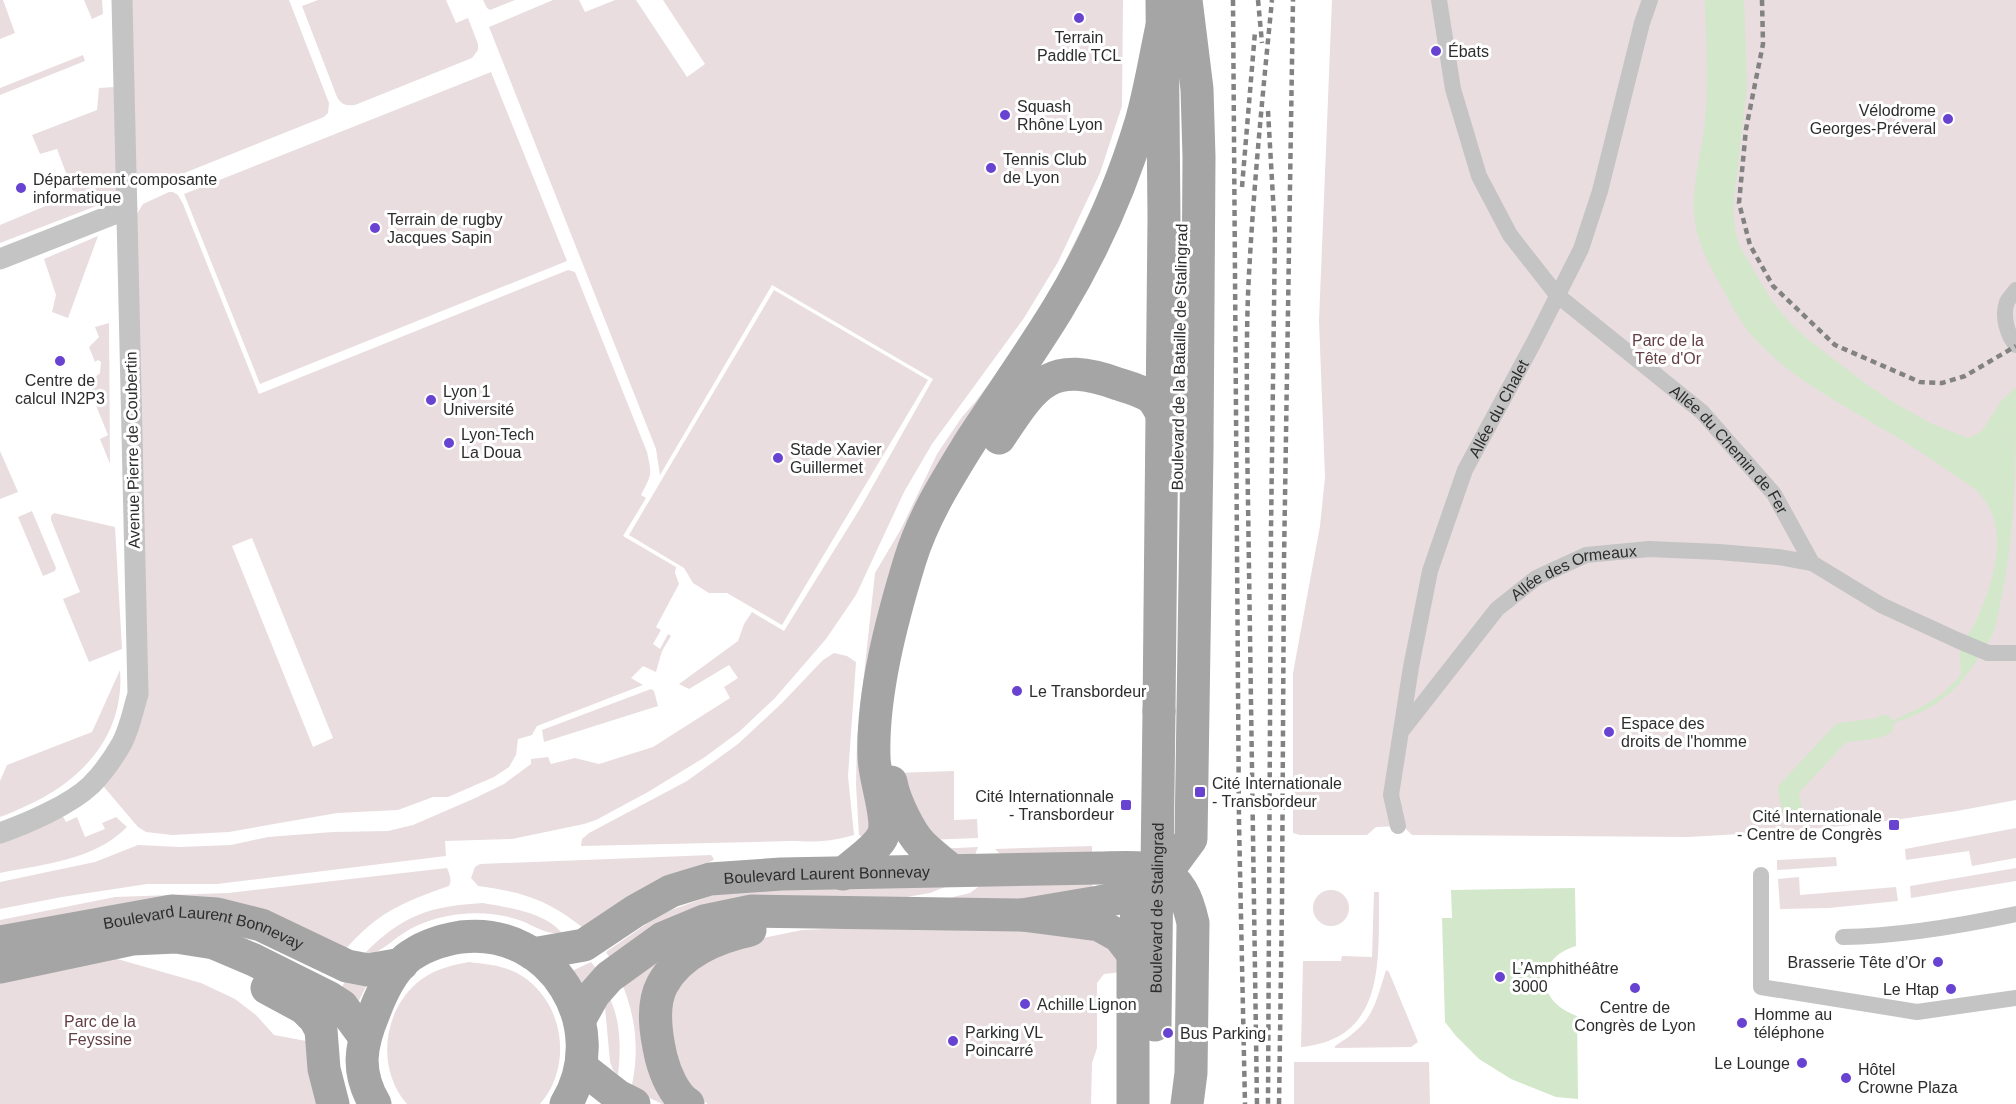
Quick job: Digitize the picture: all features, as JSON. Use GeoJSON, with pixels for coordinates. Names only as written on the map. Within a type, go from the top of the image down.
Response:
{"type":"FeatureCollection","features":[{"type":"Feature","properties":{"kind":"main road","name":"Boulevard de la Bataille de Stalingrad"},"geometry":{"type":"LineString","coordinates":[[1166,712],[1185,0]]}},
{"type":"Feature","properties":{"kind":"main road"},"geometry":{"type":"LineString","coordinates":[[1022,915],[1100,903],[1119,897],[1148,876],[1191,839],[1199,158],[1197,89],[1185,0]]}},
{"type":"Feature","properties":{"kind":"main road","name":"Boulevard de la Bataille de Stalingrad"},"geometry":{"type":"LineString","coordinates":[[1162,13],[1164,133],[1162,414],[1166,712]]}},
{"type":"Feature","properties":{"kind":"main road"},"geometry":{"type":"LineString","coordinates":[[843,874],[883,837],[885,820],[876,778],[875,732],[880,678],[914,547],[938,492],[1057,310],[1100,231],[1118,191],[1141,121],[1162,13]]}},
{"type":"Feature","properties":{"kind":"main road"},"geometry":{"type":"LineString","coordinates":[[951,870],[921,844],[892,789],[887,764],[895,675],[916,591],[932,546],[955,504],[1023,402],[1039,386],[1057,375],[1102,378],[1130,388],[1153,399],[1162,414]]}},
{"type":"Feature","properties":{"kind":"main road","name":"Boulevard de Stalingrad"},"geometry":{"type":"LineString","coordinates":[[1152,1104],[1166,712]]}},
{"type":"Feature","properties":{"kind":"main road","name":"Boulevard de Stalingrad"},"geometry":{"type":"LineString","coordinates":[[1166,712],[1173,1104]]}},
{"type":"Feature","properties":{"kind":"main road","name":"Boulevard Laurent Bonnevay"},"geometry":{"type":"LineString","coordinates":[[533,954],[584,945],[635,911],[671,891],[710,879],[781,874],[951,870],[1148,876]]}},
{"type":"Feature","properties":{"kind":"main road"},"geometry":{"type":"LineString","coordinates":[[1133,1104],[1133,967],[1148,876]]}},
{"type":"Feature","properties":{"kind":"main road"},"geometry":{"type":"LineString","coordinates":[[1148,876],[1180,887],[1189,903],[1193,923],[1191,1073],[1187,1104]]}},
{"type":"Feature","properties":{"kind":"main road","name":"Boulevard Laurent Bonnevay"},"geometry":{"type":"LineString","coordinates":[[0,942],[172,911],[217,914],[261,925],[347,966],[368,970],[402,964]]}},
{"type":"Feature","properties":{"kind":"main road","name":"Boulevard Laurent Bonnevay"},"geometry":{"type":"LineString","coordinates":[[580,1019],[594,994],[609,977],[663,938],[704,921],[752,911],[1022,915]]}},
{"type":"Feature","properties":{"kind":"main road"},"geometry":{"type":"LineString","coordinates":[[688,1104],[683,1101],[669,1080],[657,1042],[657,1003],[662,985],[674,970],[690,955],[711,942],[738,933],[788,921],[853,913]]}},
{"type":"Feature","properties":{"kind":"main road"},"geometry":{"type":"LineString","coordinates":[[1022,915],[1099,925],[1119,936],[1133,967]]}},
{"type":"Feature","properties":{"kind":"main road"},"geometry":{"type":"LineString","coordinates":[[375,1104],[362,1076],[364,1036],[385,987],[402,964],[418,951],[439,942],[469,936],[489,937],[533,954],[550,968],[566,988],[575,1004],[583,1037],[577,1083],[567,1104]]}},
{"type":"Feature","properties":{"kind":"main road","name":"Boulevard Laurent Bonnevay"},"geometry":{"type":"LineString","coordinates":[[0,967],[132,939],[176,937],[214,943],[328,997],[342,1006],[364,1036]]}},
{"type":"Feature","properties":{"kind":"main road"},"geometry":{"type":"LineString","coordinates":[[87,948],[175,952],[209,962],[249,978],[304,1008],[315,1019],[321,1030],[324,1069],[333,1104]]}},
{"type":"Feature","properties":{"kind":"main road"},"geometry":{"type":"LineString","coordinates":[[581,1066],[618,1096],[634,1104]]}},
{"type":"Feature","properties":{"kind":"street","name":"Avenue Pierre de Coubertin"},"geometry":{"type":"LineString","coordinates":[[0,833],[34,819],[91,785],[122,742],[131,721],[138,694],[122,0]]}},
{"type":"Feature","properties":{"kind":"street","name":"Allée du Chemin de Fer"},"geometry":{"type":"LineString","coordinates":[[1439,0],[1453,89],[1479,176],[1510,235],[1557,295],[1702,412],[1774,494],[1812,563],[1881,605],[1959,641],[1988,653],[2016,653]]}},
{"type":"Feature","properties":{"kind":"street","name":"Allée du Chalet"},"geometry":{"type":"LineString","coordinates":[[1398,826],[1391,795],[1411,667],[1430,571],[1465,470],[1581,249],[1600,190],[1636,45],[1650,0]]}},
{"type":"Feature","properties":{"kind":"street"},"geometry":{"type":"LineString","coordinates":[[0,259],[127,209]]}},
{"type":"Feature","properties":{"kind":"street"},"geometry":{"type":"LineString","coordinates":[[2016,290],[2007,301],[2005,315],[2016,345]]}},
{"type":"Feature","properties":{"kind":"street","name":"Allée des Ormeaux"},"geometry":{"type":"LineString","coordinates":[[1401,733],[1497,609],[1536,578],[1586,555],[1649,549],[1719,552],[1812,563]]}},
{"type":"Feature","properties":{"kind":"street"},"geometry":{"type":"LineString","coordinates":[[1761,875],[1770,935],[1761,987],[1917,1012],[2016,998]]}},
{"type":"Feature","properties":{"kind":"street"},"geometry":{"type":"LineString","coordinates":[[1843,937],[1874,937],[1966,924],[2016,914]]}},
{"type":"Feature","properties":{"kind":"green space"},"geometry":{"type":"Polygon","coordinates":[[[0,0],[3,0],[15,33],[0,39],[0,0]]]}},
{"type":"Feature","properties":{"kind":"green space"},"geometry":{"type":"Polygon","coordinates":[[[84,0],[102,0],[103,14],[92,19],[84,0]]]}},
{"type":"Feature","properties":{"kind":"green space"},"geometry":{"type":"Polygon","coordinates":[[[131,0],[289,0],[329,103],[328,113],[324,117],[172,178],[164,176],[135,182],[131,0]]]}},
{"type":"Feature","properties":{"kind":"green space"},"geometry":{"type":"Polygon","coordinates":[[[318,0],[446,0],[456,23],[468,18],[478,50],[472,58],[355,105],[344,104],[337,97],[302,6],[318,0]]]}},
{"type":"Feature","properties":{"kind":"green space"},"geometry":{"type":"Polygon","coordinates":[[[483,0],[515,0],[490,10],[483,0]]]}},
{"type":"Feature","properties":{"kind":"green space"},"geometry":{"type":"Polygon","coordinates":[[[553,0],[579,0],[585,12],[615,0],[636,0],[687,77],[705,64],[663,0],[1123,0],[1122,106],[1100,173],[1058,262],[1024,318],[932,444],[904,492],[856,595],[826,639],[775,698],[740,731],[705,757],[596,820],[512,839],[445,841],[446,856],[217,884],[147,884],[0,909],[0,882],[95,862],[138,845],[180,847],[231,845],[268,837],[388,831],[413,825],[504,784],[531,764],[531,759],[548,757],[551,764],[575,758],[599,764],[653,747],[730,698],[724,687],[738,678],[729,665],[689,689],[679,684],[738,641],[744,624],[752,612],[784,631],[861,507],[933,379],[772,285],[660,475],[656,449],[489,27],[553,0]]]}},
{"type":"Feature","properties":{"kind":"green space","name":"Parc de la Tête d'Or"},"geometry":{"type":"Polygon","coordinates":[[[1332,0],[2016,0],[2016,800],[1873,823],[1688,837],[1412,835],[1403,826],[1376,827],[1367,835],[1300,835],[1293,833],[1293,673],[1320,526],[1325,477],[1319,321],[1332,0]]]}},
{"type":"Feature","properties":{"kind":"green space"},"geometry":{"type":"Polygon","coordinates":[[[83,55],[85,61],[0,95],[0,88],[83,55]]]}},
{"type":"Feature","properties":{"kind":"green space","name":"Terrain de rugby Jacques Sapin"},"geometry":{"type":"Polygon","coordinates":[[[491,72],[567,261],[260,384],[184,194],[491,72]]]}},
{"type":"Feature","properties":{"kind":"green space"},"geometry":{"type":"Polygon","coordinates":[[[114,87],[117,198],[0,243],[0,225],[74,194],[57,149],[40,154],[32,135],[97,110],[99,88],[114,87]]]}},
{"type":"Feature","properties":{"kind":"green space"},"geometry":{"type":"Polygon","coordinates":[[[1117,176],[923,509],[870,840],[859,835],[856,785],[857,739],[875,573],[901,529],[937,454],[962,417],[1010,355],[1054,284],[1099,193],[1117,176]]]}},
{"type":"Feature","properties":{"kind":"green space"},"geometry":{"type":"Polygon","coordinates":[[[169,192],[178,195],[259,394],[568,270],[575,272],[647,452],[650,465],[649,478],[641,495],[646,498],[623,536],[676,567],[675,573],[679,584],[656,627],[661,630],[653,644],[660,649],[668,634],[671,636],[662,651],[656,672],[643,666],[631,678],[643,685],[537,726],[532,735],[518,739],[516,755],[509,767],[494,777],[448,797],[433,797],[398,810],[337,813],[229,832],[172,835],[146,832],[138,827],[104,787],[141,714],[135,217],[143,204],[169,192]],[[252,538],[232,546],[313,747],[333,738],[252,538]]]}},
{"type":"Feature","properties":{"kind":"green space"},"geometry":{"type":"Polygon","coordinates":[[[98,236],[68,318],[52,312],[56,295],[44,259],[98,236]]]}},
{"type":"Feature","properties":{"kind":"green space","name":"Stade Xavier Guillermet"},"geometry":{"type":"Polygon","coordinates":[[[774,290],[928,380],[782,625],[727,593],[709,593],[693,583],[684,568],[629,535],[774,290]]]}},
{"type":"Feature","properties":{"kind":"green space"},"geometry":{"type":"Polygon","coordinates":[[[109,323],[110,464],[100,439],[108,435],[84,376],[94,378],[100,373],[101,362],[98,360],[95,362],[89,347],[99,337],[95,327],[109,323]]]}},
{"type":"Feature","properties":{"kind":"green space"},"geometry":{"type":"Polygon","coordinates":[[[0,451],[18,492],[0,499],[0,451]]]}},
{"type":"Feature","properties":{"kind":"green space"},"geometry":{"type":"Polygon","coordinates":[[[32,511],[56,568],[55,571],[43,576],[18,517],[32,511]]]}},
{"type":"Feature","properties":{"kind":"green space"},"geometry":{"type":"Polygon","coordinates":[[[54,513],[115,527],[122,649],[89,662],[63,599],[80,592],[51,520],[54,513]]]}},
{"type":"Feature","properties":{"kind":"green space"},"geometry":{"type":"Polygon","coordinates":[[[834,653],[847,656],[856,662],[848,776],[854,835],[815,841],[581,846],[582,839],[589,833],[687,781],[738,744],[823,660],[834,653]]]}},
{"type":"Feature","properties":{"kind":"green space"},"geometry":{"type":"Polygon","coordinates":[[[120,670],[120,693],[115,715],[96,753],[82,769],[46,796],[0,817],[0,781],[7,765],[92,732],[120,670]]]}},
{"type":"Feature","properties":{"kind":"green space"},"geometry":{"type":"Polygon","coordinates":[[[651,689],[654,691],[658,706],[544,742],[542,730],[651,689]]]}},
{"type":"Feature","properties":{"kind":"green space"},"geometry":{"type":"Polygon","coordinates":[[[954,771],[954,820],[977,819],[978,838],[925,840],[893,773],[954,771]]]}},
{"type":"Feature","properties":{"kind":"green space"},"geometry":{"type":"Polygon","coordinates":[[[61,813],[66,822],[77,817],[85,837],[105,829],[102,823],[116,817],[127,827],[100,847],[84,854],[0,873],[0,841],[61,813]]]}},
{"type":"Feature","properties":{"kind":"green space"},"geometry":{"type":"Polygon","coordinates":[[[2016,828],[2016,858],[1972,866],[1969,851],[1906,860],[1905,849],[2016,828]]]}},
{"type":"Feature","properties":{"kind":"green space"},"geometry":{"type":"Polygon","coordinates":[[[1092,846],[1092,855],[1001,855],[995,849],[1092,846]]]}},
{"type":"Feature","properties":{"kind":"green space"},"geometry":{"type":"Polygon","coordinates":[[[978,847],[975,855],[969,857],[935,849],[978,847]]]}},
{"type":"Feature","properties":{"kind":"green space"},"geometry":{"type":"Polygon","coordinates":[[[711,855],[714,859],[712,861],[644,888],[582,927],[545,903],[521,894],[478,886],[471,878],[475,867],[480,864],[711,855]]]}},
{"type":"Feature","properties":{"kind":"green space"},"geometry":{"type":"Polygon","coordinates":[[[1836,857],[1837,866],[1777,870],[1777,860],[1836,857]]]}},
{"type":"Feature","properties":{"kind":"green space"},"geometry":{"type":"Polygon","coordinates":[[[447,868],[450,877],[449,886],[391,910],[368,927],[344,951],[271,916],[0,927],[0,920],[115,897],[228,893],[447,868]]]}},
{"type":"Feature","properties":{"kind":"green space"},"geometry":{"type":"Polygon","coordinates":[[[2016,868],[2016,881],[1911,898],[1910,886],[2016,868]]]}},
{"type":"Feature","properties":{"kind":"green space"},"geometry":{"type":"Polygon","coordinates":[[[1799,877],[1800,895],[1896,887],[1898,901],[1829,908],[1780,909],[1778,879],[1799,877]]]}},
{"type":"Feature","properties":{"kind":"green space"},"geometry":{"type":"Polygon","coordinates":[[[1092,878],[1093,898],[951,900],[953,897],[970,893],[986,881],[1092,878]]]}},
{"type":"Feature","properties":{"kind":"green space"},"geometry":{"type":"Polygon","coordinates":[[[955,883],[930,893],[895,899],[827,898],[613,963],[606,952],[655,918],[722,892],[955,883]]]}},
{"type":"Feature","properties":{"kind":"green space"},"geometry":{"type":"Polygon","coordinates":[[[1331,890],[1344,895],[1349,908],[1344,921],[1331,926],[1318,921],[1313,908],[1318,895],[1331,890]]]}},
{"type":"Feature","properties":{"kind":"green space"},"geometry":{"type":"Polygon","coordinates":[[[1374,892],[1379,892],[1377,967],[1364,1011],[1350,1028],[1329,1041],[1301,1047],[1303,961],[1341,961],[1342,956],[1372,957],[1374,892]]]}},
{"type":"Feature","properties":{"kind":"green space"},"geometry":{"type":"Polygon","coordinates":[[[483,903],[536,916],[546,920],[562,933],[546,932],[505,916],[457,914],[417,925],[384,948],[372,954],[365,953],[392,930],[418,915],[464,904],[483,903]]]}},
{"type":"Feature","properties":{"kind":"green space"},"geometry":{"type":"Polygon","coordinates":[[[851,928],[1068,930],[1103,941],[1114,952],[1121,972],[1104,974],[1097,983],[1097,1048],[1092,1063],[1091,1104],[708,1104],[689,1091],[679,1078],[669,1014],[673,993],[696,965],[754,940],[802,930],[851,928]]]}},
{"type":"Feature","properties":{"kind":"green space"},"geometry":{"type":"Polygon","coordinates":[[[662,950],[656,972],[677,1104],[662,1104],[631,1089],[636,1047],[635,1033],[630,1006],[620,979],[662,950]]]}},
{"type":"Feature","properties":{"kind":"green space","name":"Parc de la Feyssine"},"geometry":{"type":"Polygon","coordinates":[[[107,956],[201,983],[235,999],[256,1015],[274,1035],[317,1043],[328,1104],[0,1104],[0,976],[107,956]]]}},
{"type":"Feature","properties":{"kind":"green space"},"geometry":{"type":"Polygon","coordinates":[[[469,962],[498,966],[515,972],[531,983],[544,997],[553,1014],[559,1032],[558,1070],[551,1088],[540,1104],[407,1104],[397,1089],[390,1073],[387,1056],[392,1021],[399,1005],[422,979],[444,968],[469,962]]]}},
{"type":"Feature","properties":{"kind":"green space"},"geometry":{"type":"Polygon","coordinates":[[[591,962],[599,972],[584,988],[572,971],[591,962]]]}},
{"type":"Feature","properties":{"kind":"green space"},"geometry":{"type":"Polygon","coordinates":[[[1386,970],[1389,972],[1418,1042],[1411,1047],[1335,1048],[1357,1030],[1370,1014],[1386,970]]]}},
{"type":"Feature","properties":{"kind":"green space"},"geometry":{"type":"Polygon","coordinates":[[[346,979],[368,983],[356,1006],[340,991],[346,979]]]}},
{"type":"Feature","properties":{"kind":"green space"},"geometry":{"type":"Polygon","coordinates":[[[609,997],[616,1015],[619,1035],[618,1075],[610,1062],[605,1007],[609,997]]]}},
{"type":"Feature","properties":{"kind":"green space"},"geometry":{"type":"Polygon","coordinates":[[[1294,1062],[1429,1062],[1430,1104],[1294,1104],[1294,1062]]]}},
{"type":"Feature","properties":{"kind":"shaded area"},"geometry":{"type":"Polygon","coordinates":[[[1705,0],[1744,0],[1747,86],[1733,208],[1739,245],[1771,300],[1806,338],[1866,384],[1930,423],[1968,438],[1982,431],[2001,401],[2016,387],[2015,467],[2010,547],[1994,631],[1971,669],[1951,692],[1928,709],[1900,721],[1884,725],[1925,705],[1943,693],[1961,675],[1960,651],[1982,607],[1993,572],[1997,536],[1994,519],[1987,503],[1975,489],[1905,442],[1798,377],[1763,348],[1740,320],[1703,250],[1694,213],[1694,190],[1706,107],[1705,0]]]}},
{"type":"Feature","properties":{"kind":"shaded area","name":"L’Amphithéâtre 3000"},"geometry":{"type":"Polygon","coordinates":[[[1575,888],[1576,946],[1562,952],[1552,960],[1545,981],[1547,991],[1553,1001],[1563,1010],[1577,1016],[1578,1099],[1556,1097],[1511,1079],[1479,1059],[1445,1022],[1442,918],[1452,918],[1451,890],[1575,888]]]}},
{"type":"Feature","properties":{"kind":"waterway"},"geometry":{"type":"LineString","coordinates":[[1792,809],[1788,790],[1841,733],[1878,728],[1884,725]]}},
{"type":"Feature","properties":{"kind":"railway"},"geometry":{"type":"LineString","coordinates":[[1233,0],[1239,823],[1245,1104]]}},
{"type":"Feature","properties":{"kind":"railway"},"geometry":{"type":"LineString","coordinates":[[1258,0],[1262,43]]}},
{"type":"Feature","properties":{"kind":"railway"},"geometry":{"type":"LineString","coordinates":[[1257,1104],[1247,334],[1253,205],[1272,0]]}},
{"type":"Feature","properties":{"kind":"railway"},"geometry":{"type":"LineString","coordinates":[[1279,1104],[1284,560],[1293,0]]}},
{"type":"Feature","properties":{"kind":"railway"},"geometry":{"type":"LineString","coordinates":[[1762,0],[1763,44],[1746,129],[1739,203],[1750,245],[1773,286],[1835,345],[1920,382],[1942,383],[1965,376],[2016,346]]}},
{"type":"Feature","properties":{"kind":"railway"},"geometry":{"type":"LineString","coordinates":[[1242,187],[1255,32]]}},
{"type":"Feature","properties":{"kind":"railway"},"geometry":{"type":"LineString","coordinates":[[1268,111],[1275,233],[1268,1104]]}},
{"type":"Feature","properties":{"kind":"place","name":"Terrain Paddle TCL"},"geometry":{"type":"Point","coordinates":[1079,18]}},
{"type":"Feature","properties":{"kind":"place","name":"Ébats"},"geometry":{"type":"Point","coordinates":[1436,51]}},
{"type":"Feature","properties":{"kind":"place","name":"Squash Rhône Lyon"},"geometry":{"type":"Point","coordinates":[1005,115]}},
{"type":"Feature","properties":{"kind":"place","name":"Vélodrome Georges-Préveral"},"geometry":{"type":"Point","coordinates":[1948,119]}},
{"type":"Feature","properties":{"kind":"place","name":"Tennis Club de Lyon"},"geometry":{"type":"Point","coordinates":[991,168]}},
{"type":"Feature","properties":{"kind":"place","name":"Département composante informatique"},"geometry":{"type":"Point","coordinates":[21,188]}},
{"type":"Feature","properties":{"kind":"place","name":"Terrain de rugby Jacques Sapin"},"geometry":{"type":"Point","coordinates":[375,228]}},
{"type":"Feature","properties":{"kind":"place","name":"Centre de calcul IN2P3"},"geometry":{"type":"Point","coordinates":[60,361]}},
{"type":"Feature","properties":{"kind":"place","name":"Lyon 1 Université"},"geometry":{"type":"Point","coordinates":[431,400]}},
{"type":"Feature","properties":{"kind":"place","name":"Lyon-Tech La Doua"},"geometry":{"type":"Point","coordinates":[449,443]}},
{"type":"Feature","properties":{"kind":"place","name":"Stade Xavier Guillermet"},"geometry":{"type":"Point","coordinates":[778,458]}},
{"type":"Feature","properties":{"kind":"place","name":"Le Transbordeur"},"geometry":{"type":"Point","coordinates":[1017,691]}},
{"type":"Feature","properties":{"kind":"place","name":"Espace des droits de l'homme"},"geometry":{"type":"Point","coordinates":[1609,732]}},
{"type":"Feature","properties":{"kind":"place","name":"Cité Internationale - Transbordeur"},"geometry":{"type":"Point","coordinates":[1200,792]}},
{"type":"Feature","properties":{"kind":"place","name":"Cité Internationnale - Transbordeur"},"geometry":{"type":"Point","coordinates":[1126,805]}},
{"type":"Feature","properties":{"kind":"place","name":"Cité Internationale - Centre de Congrès"},"geometry":{"type":"Point","coordinates":[1894,825]}},
{"type":"Feature","properties":{"kind":"place","name":"Brasserie Tête d’Or"},"geometry":{"type":"Point","coordinates":[1938,962]}},
{"type":"Feature","properties":{"kind":"place","name":"L’Amphithéâtre 3000"},"geometry":{"type":"Point","coordinates":[1500,977]}},
{"type":"Feature","properties":{"kind":"place","name":"Centre de Congrès de Lyon"},"geometry":{"type":"Point","coordinates":[1635,988]}},
{"type":"Feature","properties":{"kind":"place","name":"Le Htap"},"geometry":{"type":"Point","coordinates":[1951,989]}},
{"type":"Feature","properties":{"kind":"place","name":"Achille Lignon"},"geometry":{"type":"Point","coordinates":[1025,1004]}},
{"type":"Feature","properties":{"kind":"place","name":"Homme au téléphone"},"geometry":{"type":"Point","coordinates":[1742,1023]}},
{"type":"Feature","properties":{"kind":"place","name":"Bus Parking"},"geometry":{"type":"Point","coordinates":[1168,1033]}},
{"type":"Feature","properties":{"kind":"place","name":"Parking VL Poincarré"},"geometry":{"type":"Point","coordinates":[953,1041]}},
{"type":"Feature","properties":{"kind":"place","name":"Le Lounge"},"geometry":{"type":"Point","coordinates":[1802,1063]}},
{"type":"Feature","properties":{"kind":"place","name":"Hôtel Crowne Plaza"},"geometry":{"type":"Point","coordinates":[1846,1078]}}]}
